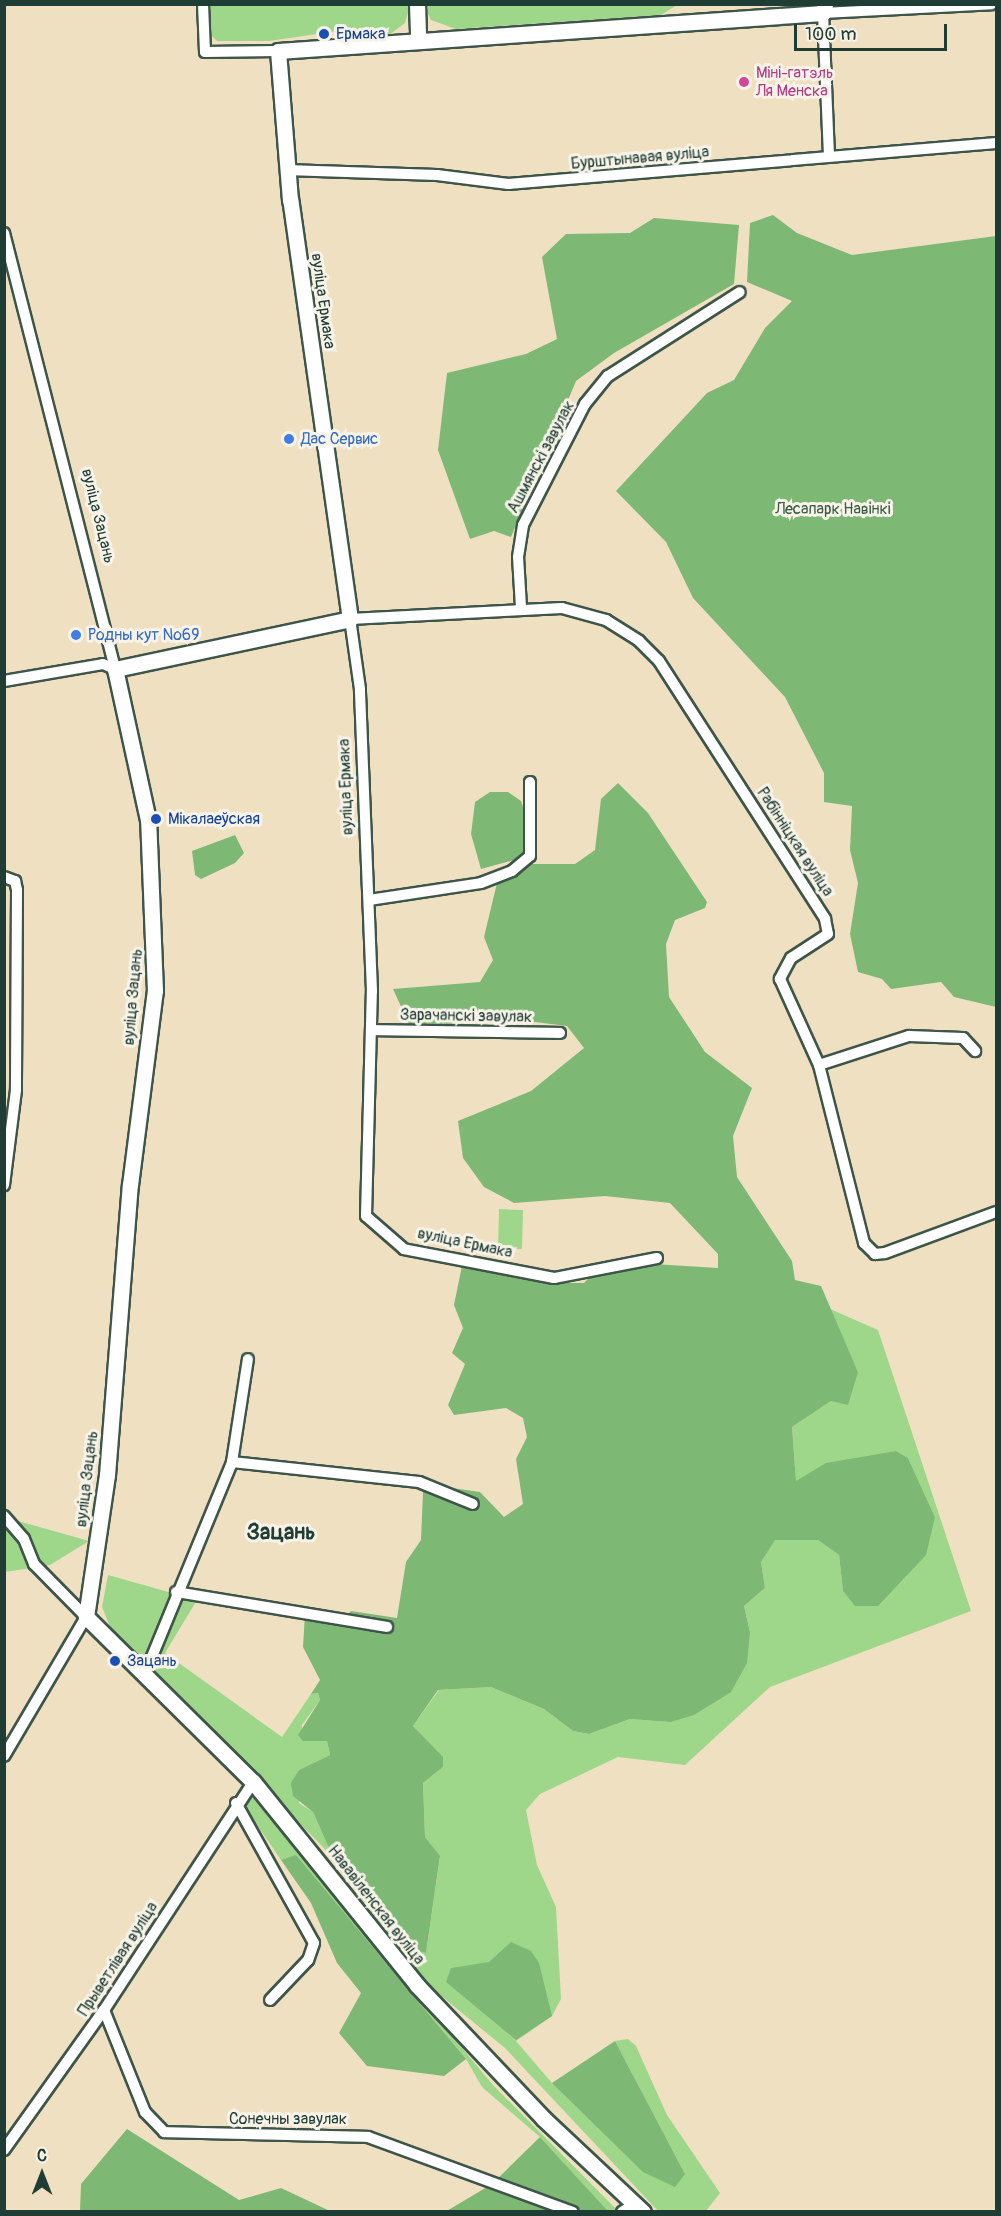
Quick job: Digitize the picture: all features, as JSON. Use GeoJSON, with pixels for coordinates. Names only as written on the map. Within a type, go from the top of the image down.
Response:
{"type":"FeatureCollection","features":[{"type":"Feature","properties":{"kind":"street"},"geometry":{"type":"LineString","coordinates":[[203,4],[206,52],[278,51],[824,9],[992,4]]}},
{"type":"Feature","properties":{"kind":"street"},"geometry":{"type":"LineString","coordinates":[[417,4],[418,41]]}},
{"type":"Feature","properties":{"kind":"street"},"geometry":{"type":"LineString","coordinates":[[824,9],[829,156]]}},
{"type":"Feature","properties":{"kind":"street","name":"вуліца Ермака"},"geometry":{"type":"LineString","coordinates":[[278,51],[286,170],[360,689],[369,900],[371,1029],[364,1192],[366,1216],[374,1227],[398,1246],[423,1254],[554,1278],[607,1272],[657,1258]]}},
{"type":"Feature","properties":{"kind":"street","name":"Бурштынавая вуліца"},"geometry":{"type":"LineString","coordinates":[[286,170],[437,175],[507,184],[996,143]]}},
{"type":"Feature","properties":{"kind":"street","name":"вуліца Зацань"},"geometry":{"type":"LineString","coordinates":[[4,233],[115,669],[148,820],[155,991],[130,1185],[107,1475],[86,1617],[4,1756]]}},
{"type":"Feature","properties":{"kind":"street","name":"Ашмянскі завулак"},"geometry":{"type":"LineString","coordinates":[[521,607],[518,557],[523,525],[585,404],[608,376],[740,292]]}},
{"type":"Feature","properties":{"kind":"street","name":"Рабінніцкая вуліца"},"geometry":{"type":"LineString","coordinates":[[350,619],[521,607],[587,612],[639,641],[659,661],[804,881],[828,933],[791,958],[780,979],[819,1065],[858,1234],[868,1250],[885,1253],[996,1212]]}},
{"type":"Feature","properties":{"kind":"street"},"geometry":{"type":"LineString","coordinates":[[4,681],[103,664],[115,669],[350,619]]}},
{"type":"Feature","properties":{"kind":"street"},"geometry":{"type":"LineString","coordinates":[[369,900],[481,883],[512,871],[530,856],[530,782]]}},
{"type":"Feature","properties":{"kind":"street"},"geometry":{"type":"LineString","coordinates":[[4,877],[15,881],[17,890],[10,978],[16,1090],[4,1185]]}},
{"type":"Feature","properties":{"kind":"street","name":"Зарачанскі завулак"},"geometry":{"type":"LineString","coordinates":[[371,1029],[560,1033]]}},
{"type":"Feature","properties":{"kind":"street"},"geometry":{"type":"LineString","coordinates":[[819,1065],[909,1036],[963,1038],[975,1051]]}},
{"type":"Feature","properties":{"kind":"street"},"geometry":{"type":"LineString","coordinates":[[144,1676],[176,1592],[232,1462],[248,1359]]}},
{"type":"Feature","properties":{"kind":"street"},"geometry":{"type":"LineString","coordinates":[[232,1462],[419,1482],[473,1504]]}},
{"type":"Feature","properties":{"kind":"street"},"geometry":{"type":"LineString","coordinates":[[4,1516],[24,1539],[34,1564],[86,1617]]}},
{"type":"Feature","properties":{"kind":"street"},"geometry":{"type":"LineString","coordinates":[[176,1592],[387,1627]]}},
{"type":"Feature","properties":{"kind":"street","name":"Нававіленская вуліца"},"geometry":{"type":"LineString","coordinates":[[86,1617],[254,1782],[417,1985],[633,2209]]}},
{"type":"Feature","properties":{"kind":"street","name":"Прыветлівая вуліца"},"geometry":{"type":"LineString","coordinates":[[4,2150],[104,2010],[236,1803],[254,1782]]}},
{"type":"Feature","properties":{"kind":"street"},"geometry":{"type":"LineString","coordinates":[[236,1803],[314,1943],[308,1960],[270,2000]]}},
{"type":"Feature","properties":{"kind":"street","name":"Сонечны завулак"},"geometry":{"type":"LineString","coordinates":[[104,2010],[145,2112],[165,2132],[368,2137],[573,2211]]}},
{"type":"Feature","properties":{"kind":"green space"},"geometry":{"type":"Polygon","coordinates":[[[208,5],[410,5],[405,23],[389,35],[351,29],[269,41],[217,41],[210,34],[208,5]]]}},
{"type":"Feature","properties":{"kind":"green space"},"geometry":{"type":"Polygon","coordinates":[[[424,5],[677,5],[661,15],[456,29],[431,20],[424,5]]]}},
{"type":"Feature","properties":{"kind":"green space","name":"Лесапарк Навінкі"},"geometry":{"type":"Polygon","coordinates":[[[773,215],[797,233],[852,255],[996,236],[996,1007],[954,997],[941,982],[891,989],[882,979],[858,972],[850,934],[858,883],[850,850],[852,806],[824,802],[824,773],[785,697],[693,598],[666,542],[616,491],[707,393],[734,380],[765,328],[792,301],[747,282],[750,223],[773,215]]]}},
{"type":"Feature","properties":{"kind":"green space"},"geometry":{"type":"Polygon","coordinates":[[[654,218],[739,225],[734,284],[614,353],[576,381],[511,537],[494,531],[470,539],[438,450],[447,373],[526,354],[557,339],[542,257],[566,234],[630,233],[654,218]]]}},
{"type":"Feature","properties":{"kind":"green space"},"geometry":{"type":"Polygon","coordinates":[[[618,783],[648,813],[707,902],[705,908],[675,920],[666,944],[669,997],[705,1052],[752,1088],[733,1136],[737,1177],[792,1261],[795,1280],[821,1286],[858,1372],[848,1405],[831,1401],[792,1427],[796,1481],[826,1463],[896,1451],[908,1458],[935,1517],[926,1555],[878,1606],[855,1606],[843,1591],[839,1555],[818,1540],[775,1540],[761,1562],[765,1588],[744,1606],[750,1632],[747,1663],[731,1692],[694,1715],[670,1722],[630,1719],[589,1734],[573,1731],[544,1709],[491,1687],[438,1690],[413,1726],[443,1757],[443,1767],[423,1783],[425,1837],[440,1856],[426,1953],[417,1951],[328,1846],[313,1812],[293,1796],[291,1783],[299,1770],[330,1755],[327,1741],[303,1741],[298,1735],[320,1700],[318,1693],[311,1694],[320,1680],[303,1647],[305,1614],[343,1620],[351,1611],[397,1618],[406,1562],[421,1540],[423,1492],[410,1482],[480,1492],[504,1517],[523,1504],[516,1459],[527,1437],[523,1418],[506,1408],[454,1415],[448,1405],[465,1364],[452,1353],[463,1328],[454,1305],[463,1261],[545,1283],[584,1283],[605,1261],[718,1268],[718,1254],[670,1203],[605,1196],[514,1203],[484,1187],[463,1158],[458,1121],[531,1091],[584,1048],[567,1026],[519,1020],[410,1026],[393,989],[480,982],[493,960],[484,937],[497,883],[531,864],[575,864],[595,850],[601,799],[618,783]]]}},
{"type":"Feature","properties":{"kind":"green space"},"geometry":{"type":"Polygon","coordinates":[[[490,792],[508,792],[521,801],[530,828],[526,849],[514,860],[481,869],[471,834],[475,802],[490,792]]]}},
{"type":"Feature","properties":{"kind":"green space"},"geometry":{"type":"Polygon","coordinates":[[[235,835],[244,853],[235,863],[201,879],[195,875],[192,851],[235,835]]]}},
{"type":"Feature","properties":{"kind":"green space"},"geometry":{"type":"Polygon","coordinates":[[[499,1209],[523,1210],[522,1249],[498,1248],[499,1209]]]}},
{"type":"Feature","properties":{"kind":"green space"},"geometry":{"type":"Polygon","coordinates":[[[830,1309],[878,1330],[971,1611],[770,1687],[685,1765],[618,1757],[540,1794],[526,1810],[537,1865],[556,1907],[561,1999],[552,2016],[516,2041],[552,2083],[685,2174],[615,2041],[628,2039],[636,2046],[667,2115],[720,2193],[706,2211],[659,2212],[505,2048],[423,1981],[324,1848],[113,1634],[102,1607],[108,1575],[197,1600],[165,1653],[282,1737],[311,1694],[318,1693],[320,1700],[302,1725],[303,1741],[327,1741],[330,1755],[299,1770],[299,1803],[313,1812],[328,1846],[417,1951],[426,1953],[440,1857],[425,1837],[423,1783],[443,1767],[442,1757],[413,1726],[439,1690],[491,1687],[544,1709],[573,1731],[589,1734],[630,1719],[670,1722],[750,1632],[744,1606],[765,1588],[761,1562],[774,1540],[818,1540],[839,1555],[843,1591],[935,1517],[908,1458],[895,1451],[796,1482],[792,1427],[831,1401],[858,1372],[830,1309]]]}},
{"type":"Feature","properties":{"kind":"green space"},"geometry":{"type":"Polygon","coordinates":[[[4,1517],[89,1541],[50,1565],[5,1572],[4,1517]]]}},
{"type":"Feature","properties":{"kind":"green space"},"geometry":{"type":"Polygon","coordinates":[[[246,1790],[493,2085],[618,2211],[608,2211],[540,2137],[482,2087],[466,2059],[296,1856],[281,1860],[240,1800],[246,1790]]]}},
{"type":"Feature","properties":{"kind":"green space"},"geometry":{"type":"Polygon","coordinates":[[[296,1855],[466,2059],[444,2076],[367,2066],[339,2033],[361,1993],[337,1963],[311,1903],[281,1860],[296,1855]]]}},
{"type":"Feature","properties":{"kind":"green space"},"geometry":{"type":"Polygon","coordinates":[[[511,1942],[531,1951],[539,1963],[552,2016],[516,2040],[446,1982],[451,1968],[489,1962],[511,1942]]]}},
{"type":"Feature","properties":{"kind":"green space"},"geometry":{"type":"Polygon","coordinates":[[[615,2041],[685,2174],[675,2187],[643,2172],[552,2083],[615,2041]]]}},
{"type":"Feature","properties":{"kind":"green space"},"geometry":{"type":"Polygon","coordinates":[[[127,2129],[239,2200],[281,2188],[330,2211],[80,2211],[81,2184],[127,2129]]]}},
{"type":"Feature","properties":{"kind":"green space"},"geometry":{"type":"Polygon","coordinates":[[[540,2137],[608,2211],[445,2212],[492,2184],[540,2137]]]}},
{"type":"Feature","properties":{"kind":"place","name":"Ермака"},"geometry":{"type":"Point","coordinates":[324,34]}},
{"type":"Feature","properties":{"kind":"place","name":"Міні-гатэль Ля Менска"},"geometry":{"type":"Point","coordinates":[744,82]}},
{"type":"Feature","properties":{"kind":"place","name":"Дас Сервис"},"geometry":{"type":"Point","coordinates":[289,439]}},
{"type":"Feature","properties":{"kind":"place","name":"Родны кут №69"},"geometry":{"type":"Point","coordinates":[76,635]}},
{"type":"Feature","properties":{"kind":"place","name":"Мікалаеўская"},"geometry":{"type":"Point","coordinates":[156,819]}},
{"type":"Feature","properties":{"kind":"place","name":"Зацань"},"geometry":{"type":"Point","coordinates":[115,1661]}},
{"type":"Feature","properties":{"kind":"district","name":"Зацань"},"geometry":{"type":"Point","coordinates":[281,1533]}}]}
